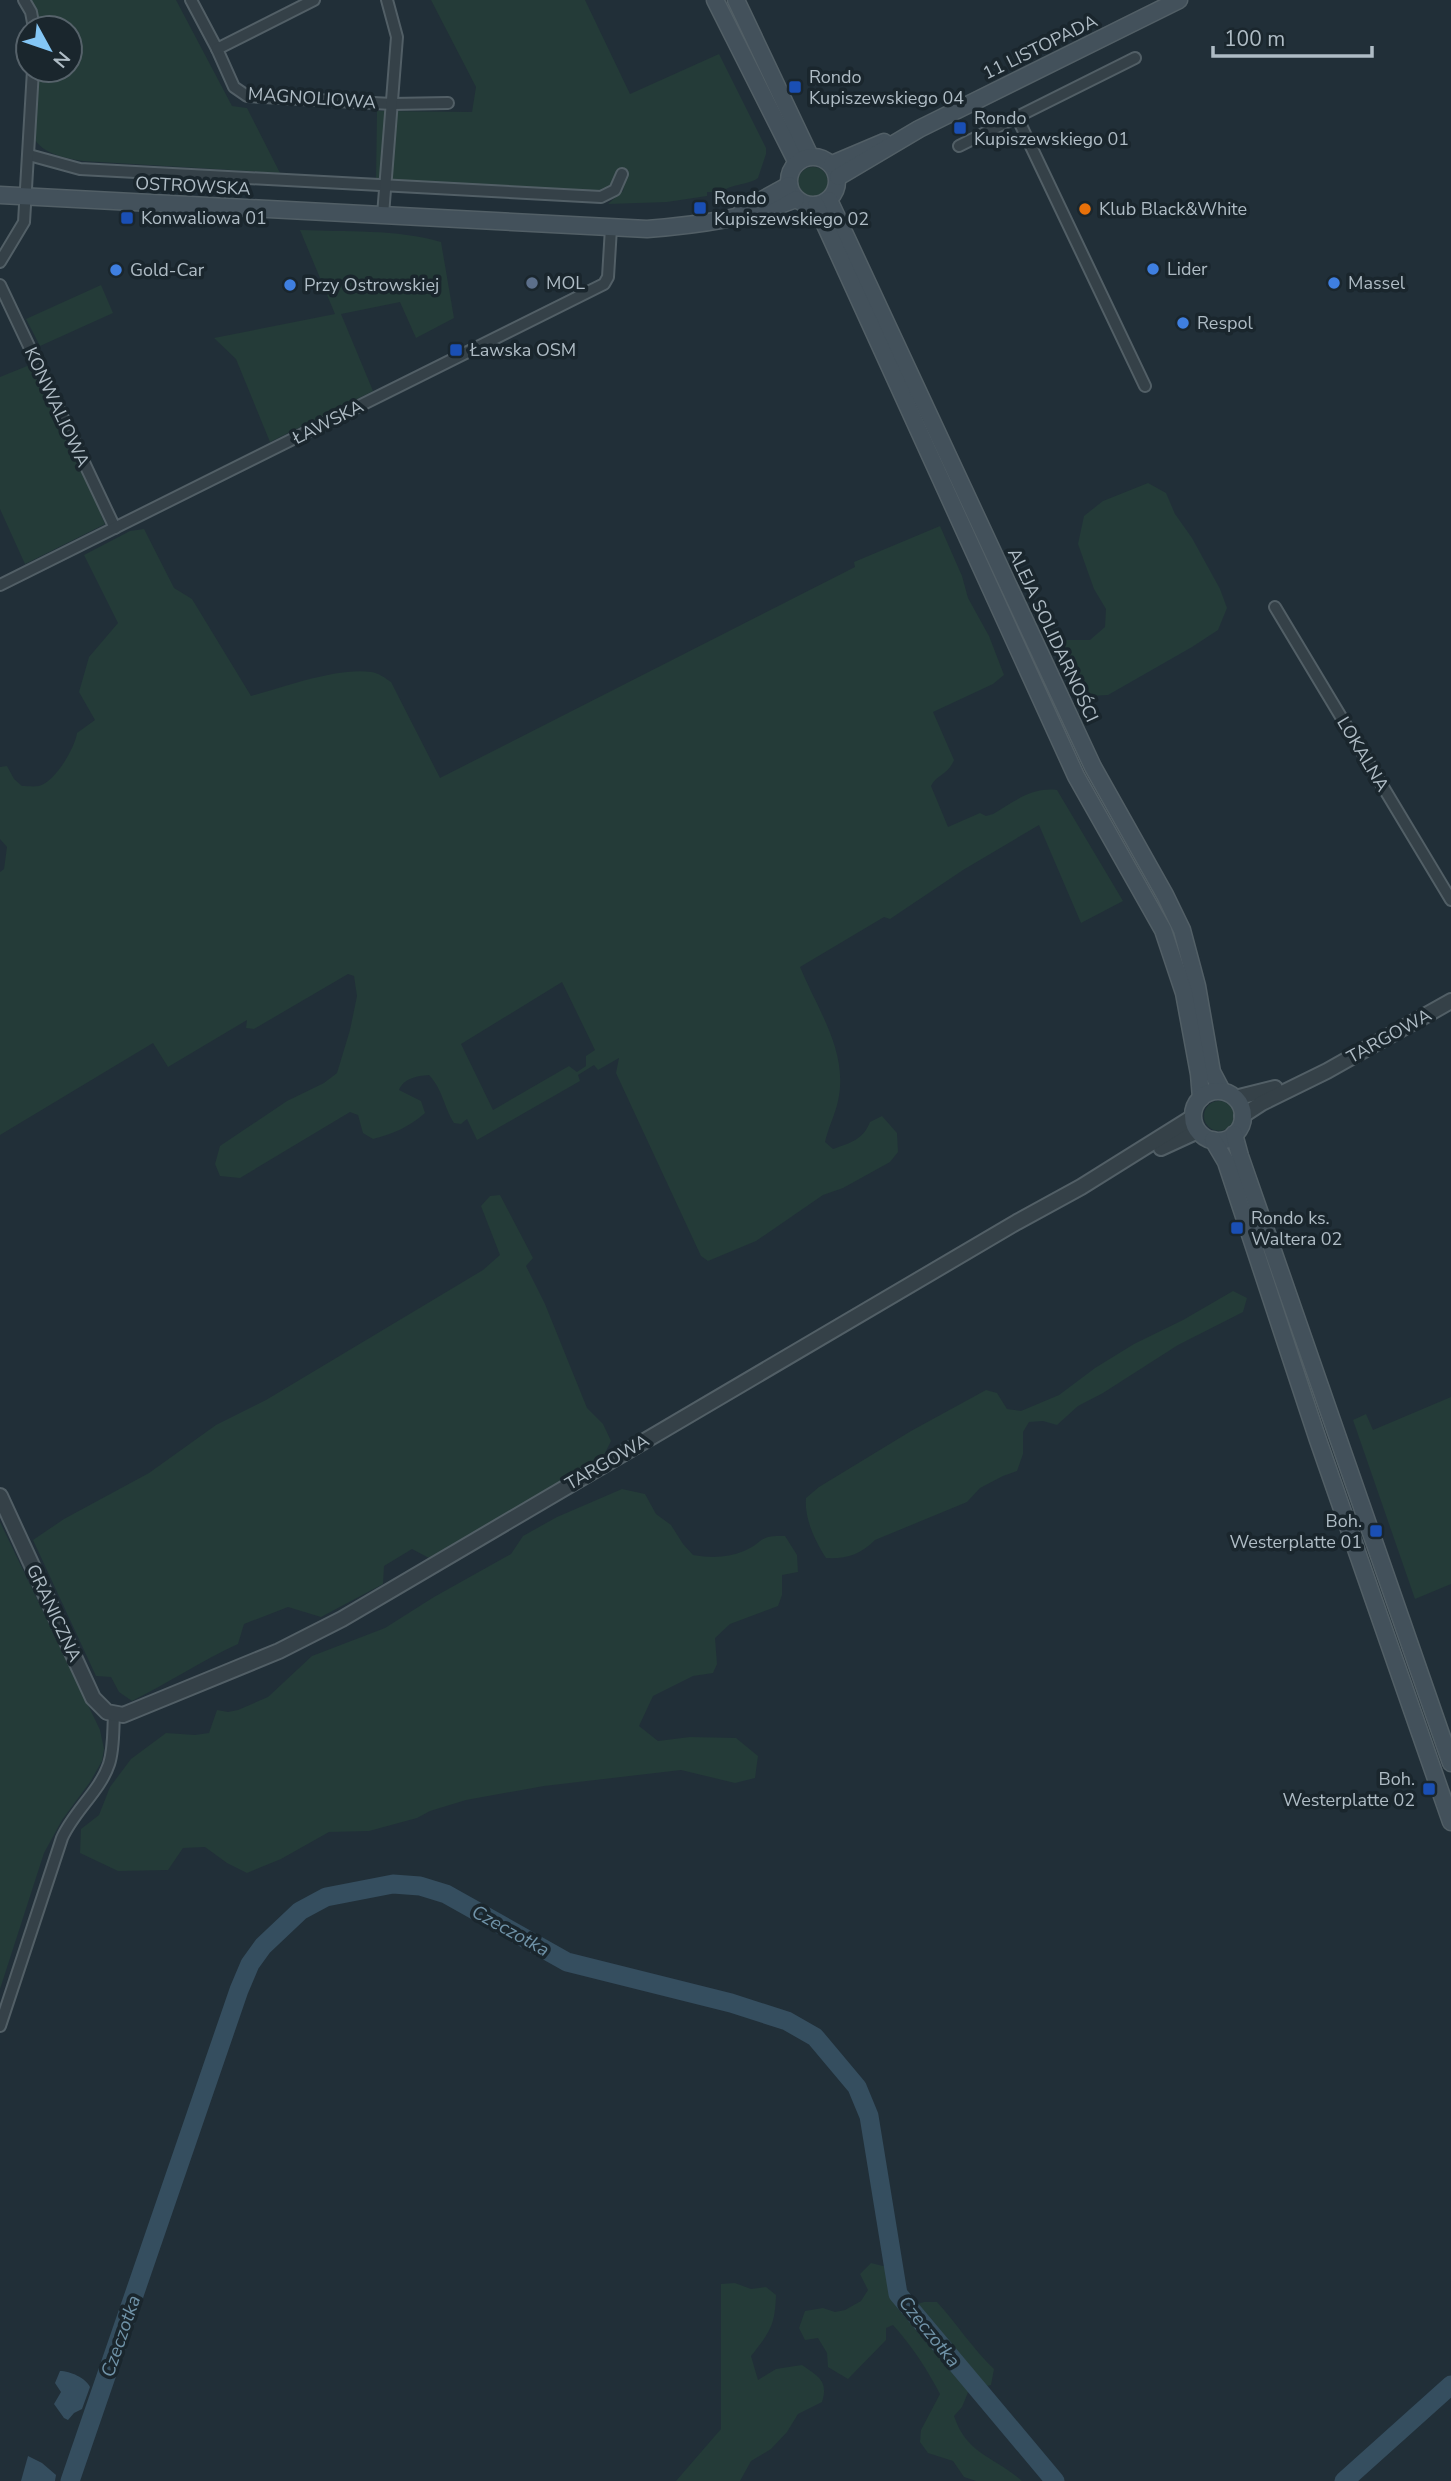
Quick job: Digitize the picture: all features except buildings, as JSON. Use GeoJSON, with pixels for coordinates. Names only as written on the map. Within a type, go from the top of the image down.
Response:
{"type":"FeatureCollection","features":[{"type":"Feature","properties":{"kind":"main road"},"geometry":{"type":"LineString","coordinates":[[715,0],[804,160]]}},
{"type":"Feature","properties":{"kind":"main road"},"geometry":{"type":"LineString","coordinates":[[736,0],[804,160]]}},
{"type":"Feature","properties":{"kind":"main road","name":"11 LISTOPADA"},"geometry":{"type":"LineString","coordinates":[[835,171],[1179,0]]}},
{"type":"Feature","properties":{"kind":"main road"},"geometry":{"type":"LineString","coordinates":[[825,159],[835,171],[836,190],[823,203],[802,203],[793,192],[792,169],[804,160],[825,159]]}},
{"type":"Feature","properties":{"kind":"main road","name":"OSTROWSKA"},"geometry":{"type":"LineString","coordinates":[[0,195],[647,229],[729,218],[793,192]]}},
{"type":"Feature","properties":{"kind":"main road"},"geometry":{"type":"LineString","coordinates":[[823,203],[1076,776],[1163,930],[1184,993],[1199,1074],[1200,1098],[1194,1110],[1196,1124],[1213,1140],[1226,1161],[1318,1440],[1451,1822]]}},
{"type":"Feature","properties":{"kind":"main road","name":"ALEJA SOLIDARNOŚCI"},"geometry":{"type":"LineString","coordinates":[[823,203],[1107,795],[1165,895],[1182,930],[1198,986],[1212,1072],[1229,1095]]}},
{"type":"Feature","properties":{"kind":"main road"},"geometry":{"type":"LineString","coordinates":[[1200,1098],[1210,1092],[1229,1095],[1241,1107],[1240,1126],[1234,1134],[1225,1139],[1213,1140]]}},
{"type":"Feature","properties":{"kind":"main road"},"geometry":{"type":"LineString","coordinates":[[1234,1134],[1451,1763]]}},
{"type":"Feature","properties":{"kind":"street","name":"MAGNOLIOWA"},"geometry":{"type":"LineString","coordinates":[[191,0],[234,87],[247,96],[392,104],[448,103]]}},
{"type":"Feature","properties":{"kind":"street"},"geometry":{"type":"LineString","coordinates":[[217,49],[314,0]]}},
{"type":"Feature","properties":{"kind":"street"},"geometry":{"type":"LineString","coordinates":[[383,215],[397,37],[387,0]]}},
{"type":"Feature","properties":{"kind":"street"},"geometry":{"type":"LineString","coordinates":[[959,146],[1135,58]]}},
{"type":"Feature","properties":{"kind":"street"},"geometry":{"type":"LineString","coordinates":[[0,262],[24,222],[32,84]]}},
{"type":"Feature","properties":{"kind":"street"},"geometry":{"type":"LineString","coordinates":[[1017,117],[1145,386]]}},
{"type":"Feature","properties":{"kind":"street","name":"OSTROWSKA"},"geometry":{"type":"LineString","coordinates":[[29,155],[80,169],[601,197],[615,190],[622,174]]}},
{"type":"Feature","properties":{"kind":"street","name":"ŁAWSKA"},"geometry":{"type":"LineString","coordinates":[[0,585],[604,284],[608,277],[611,228]]}},
{"type":"Feature","properties":{"kind":"street","name":"KONWALIOWA"},"geometry":{"type":"LineString","coordinates":[[0,285],[115,528]]}},
{"type":"Feature","properties":{"kind":"street","name":"LOKALNA"},"geometry":{"type":"LineString","coordinates":[[1275,607],[1451,900]]}},
{"type":"Feature","properties":{"kind":"street","name":"TARGOWA"},"geometry":{"type":"LineString","coordinates":[[1242,1116],[1451,1002]]}},
{"type":"Feature","properties":{"kind":"street","name":"TARGOWA"},"geometry":{"type":"LineString","coordinates":[[1229,1095],[1245,1098],[1326,1071]]}},
{"type":"Feature","properties":{"kind":"street","name":"TARGOWA"},"geometry":{"type":"LineString","coordinates":[[118,1715],[279,1651],[342,1619],[1017,1222],[1196,1124]]}},
{"type":"Feature","properties":{"kind":"street","name":"GRANICZNA"},"geometry":{"type":"LineString","coordinates":[[0,1496],[93,1698],[100,1706],[118,1715]]}},
{"type":"Feature","properties":{"kind":"street"},"geometry":{"type":"LineString","coordinates":[[0,2026],[62,1838],[109,1764],[118,1715]]}},
{"type":"Feature","properties":{"kind":"green space"},"geometry":{"type":"Polygon","coordinates":[[[30,0],[176,0],[232,106],[247,108],[280,173],[83,161],[44,149],[35,140],[37,84],[84,84],[84,14],[36,14],[30,0]]]}},
{"type":"Feature","properties":{"kind":"green space"},"geometry":{"type":"Polygon","coordinates":[[[431,0],[585,0],[630,94],[719,54],[766,148],[758,178],[728,188],[720,194],[707,192],[707,196],[667,202],[608,204],[623,191],[627,174],[597,192],[376,181],[377,111],[472,112],[476,87],[431,0]]]}},
{"type":"Feature","properties":{"kind":"green space"},"geometry":{"type":"Polygon","coordinates":[[[813,167],[819,168],[827,176],[827,188],[819,196],[813,197],[807,196],[799,188],[798,182],[799,176],[807,168],[813,167]]]}},
{"type":"Feature","properties":{"kind":"green space"},"geometry":{"type":"Polygon","coordinates":[[[300,230],[389,233],[441,242],[454,318],[416,338],[400,302],[341,314],[373,391],[270,442],[236,359],[214,338],[335,314],[300,230]]]}},
{"type":"Feature","properties":{"kind":"green space"},"geometry":{"type":"Polygon","coordinates":[[[101,285],[113,313],[40,346],[26,319],[101,285]]]}},
{"type":"Feature","properties":{"kind":"green space"},"geometry":{"type":"Polygon","coordinates":[[[37,362],[107,512],[101,515],[105,524],[25,564],[0,509],[0,377],[37,362]]]}},
{"type":"Feature","properties":{"kind":"green space"},"geometry":{"type":"Polygon","coordinates":[[[1148,483],[1166,493],[1175,514],[1192,538],[1220,589],[1227,608],[1218,630],[1192,647],[1108,695],[1088,696],[1075,680],[1062,646],[1066,640],[1090,640],[1105,627],[1106,609],[1094,589],[1078,544],[1084,516],[1103,501],[1148,483]]]}},
{"type":"Feature","properties":{"kind":"green space"},"geometry":{"type":"Polygon","coordinates":[[[940,526],[962,576],[968,598],[989,636],[1004,675],[993,684],[933,712],[954,760],[931,786],[948,827],[980,813],[986,816],[993,814],[1031,793],[1057,790],[1123,901],[1081,923],[1039,825],[963,870],[890,919],[884,917],[800,967],[829,1031],[839,1065],[838,1101],[825,1142],[833,1149],[850,1143],[864,1133],[870,1122],[882,1116],[897,1133],[898,1152],[890,1162],[843,1188],[823,1195],[756,1241],[708,1261],[701,1256],[616,1073],[619,1058],[598,1070],[594,1065],[578,1075],[580,1081],[477,1140],[467,1119],[461,1124],[454,1123],[429,1075],[416,1077],[404,1083],[399,1090],[421,1101],[425,1113],[400,1129],[373,1139],[363,1133],[358,1115],[350,1112],[240,1178],[220,1176],[215,1164],[220,1146],[287,1101],[324,1083],[337,1073],[357,996],[354,976],[348,974],[254,1029],[246,1028],[247,1020],[168,1067],[153,1043],[0,1135],[0,872],[4,869],[7,847],[0,839],[0,767],[7,766],[14,779],[22,786],[45,783],[63,764],[77,733],[95,720],[79,692],[89,657],[118,623],[84,555],[130,531],[144,529],[174,588],[192,599],[251,696],[343,672],[371,672],[384,677],[391,682],[440,778],[855,567],[854,562],[940,526]],[[562,982],[461,1044],[493,1110],[569,1066],[577,1072],[586,1066],[586,1056],[595,1050],[562,982]]]}},
{"type":"Feature","properties":{"kind":"green space"},"geometry":{"type":"Polygon","coordinates":[[[1219,1101],[1225,1102],[1233,1110],[1233,1122],[1225,1130],[1219,1131],[1213,1130],[1205,1122],[1204,1116],[1205,1110],[1213,1102],[1219,1101]]]}},
{"type":"Feature","properties":{"kind":"green space"},"geometry":{"type":"Polygon","coordinates":[[[500,1195],[533,1258],[526,1266],[545,1304],[587,1408],[603,1424],[611,1441],[603,1457],[429,1558],[412,1549],[384,1566],[383,1584],[321,1617],[288,1607],[244,1624],[238,1644],[132,1701],[119,1692],[111,1677],[96,1676],[33,1540],[64,1519],[149,1473],[216,1425],[266,1400],[483,1270],[500,1255],[481,1206],[490,1196],[500,1195]]]}},
{"type":"Feature","properties":{"kind":"green space"},"geometry":{"type":"Polygon","coordinates":[[[1233,1291],[1247,1298],[1243,1312],[1178,1345],[1078,1406],[1057,1425],[1043,1421],[1029,1422],[1023,1432],[1023,1454],[1017,1471],[980,1488],[967,1502],[875,1540],[858,1553],[840,1558],[826,1558],[811,1529],[806,1506],[806,1498],[819,1487],[911,1431],[986,1390],[997,1393],[1007,1409],[1021,1411],[1059,1395],[1134,1344],[1233,1291]]]}},
{"type":"Feature","properties":{"kind":"green space"},"geometry":{"type":"Polygon","coordinates":[[[1451,1397],[1451,1584],[1415,1599],[1353,1420],[1366,1414],[1373,1430],[1451,1397]]]}},
{"type":"Feature","properties":{"kind":"green space"},"geometry":{"type":"Polygon","coordinates":[[[622,1489],[645,1494],[656,1514],[671,1525],[693,1555],[731,1555],[751,1548],[765,1538],[785,1536],[797,1555],[798,1572],[782,1575],[782,1595],[778,1606],[730,1624],[715,1638],[717,1664],[713,1673],[693,1676],[653,1696],[639,1726],[658,1741],[690,1737],[736,1738],[758,1756],[755,1778],[735,1783],[681,1770],[544,1786],[466,1800],[417,1818],[369,1831],[329,1832],[281,1859],[247,1873],[205,1847],[183,1848],[168,1870],[118,1871],[80,1853],[81,1829],[99,1815],[110,1787],[131,1759],[166,1733],[209,1733],[217,1710],[238,1710],[268,1697],[312,1656],[385,1628],[511,1554],[523,1536],[557,1517],[622,1489]]]}},
{"type":"Feature","properties":{"kind":"green space"},"geometry":{"type":"Polygon","coordinates":[[[0,1522],[100,1730],[104,1749],[102,1761],[90,1782],[62,1820],[44,1853],[0,1989],[0,1522]]]}},
{"type":"Feature","properties":{"kind":"green space"},"geometry":{"type":"Polygon","coordinates":[[[871,2263],[887,2267],[889,2289],[902,2308],[924,2302],[937,2302],[994,2369],[991,2385],[969,2390],[962,2407],[954,2416],[966,2439],[974,2447],[1022,2481],[976,2481],[964,2477],[953,2461],[928,2453],[920,2442],[921,2430],[940,2394],[919,2358],[893,2325],[886,2328],[886,2340],[848,2379],[828,2367],[827,2353],[818,2338],[805,2340],[799,2328],[805,2311],[823,2308],[835,2312],[861,2301],[868,2290],[860,2274],[871,2263]]]}},
{"type":"Feature","properties":{"kind":"green space"},"geometry":{"type":"Polygon","coordinates":[[[735,2283],[751,2289],[766,2287],[776,2295],[770,2328],[751,2356],[758,2380],[776,2369],[802,2365],[823,2384],[822,2402],[798,2414],[787,2432],[771,2449],[751,2461],[740,2481],[676,2481],[721,2429],[721,2284],[735,2283]]]}},
{"type":"Feature","properties":{"kind":"water"},"geometry":{"type":"Polygon","coordinates":[[[60,2371],[77,2376],[90,2387],[82,2409],[68,2420],[54,2404],[61,2392],[55,2383],[60,2371]]]}},
{"type":"Feature","properties":{"kind":"water"},"geometry":{"type":"Polygon","coordinates":[[[28,2456],[56,2475],[55,2481],[21,2481],[28,2456]]]}},
{"type":"Feature","properties":{"kind":"waterway","name":"Czeczotka"},"geometry":{"type":"LineString","coordinates":[[70,2481],[250,1964],[263,1946],[300,1911],[326,1897],[393,1884],[420,1886],[446,1894],[567,1962],[731,2003],[787,2021],[815,2037],[857,2087],[869,2116],[898,2294],[1055,2481]]}},
{"type":"Feature","properties":{"kind":"waterway","name":"Czeczotka"},"geometry":{"type":"LineString","coordinates":[[1344,2481],[1451,2385]]}},
{"type":"Feature","properties":{"kind":"place","name":"Rondo Kupiszewskiego 04"},"geometry":{"type":"Point","coordinates":[795,87]}},
{"type":"Feature","properties":{"kind":"place","name":"Rondo Kupiszewskiego 01"},"geometry":{"type":"Point","coordinates":[960,128]}},
{"type":"Feature","properties":{"kind":"place","name":"Rondo Kupiszewskiego 02"},"geometry":{"type":"Point","coordinates":[700,208]}},
{"type":"Feature","properties":{"kind":"place","name":"Klub Black&White"},"geometry":{"type":"Point","coordinates":[1085,209]}},
{"type":"Feature","properties":{"kind":"place","name":"Konwaliowa 01"},"geometry":{"type":"Point","coordinates":[127,218]}},
{"type":"Feature","properties":{"kind":"place","name":"Lider"},"geometry":{"type":"Point","coordinates":[1153,269]}},
{"type":"Feature","properties":{"kind":"place","name":"Gold-Car"},"geometry":{"type":"Point","coordinates":[116,270]}},
{"type":"Feature","properties":{"kind":"place","name":"MOL"},"geometry":{"type":"Point","coordinates":[532,283]}},
{"type":"Feature","properties":{"kind":"place","name":"Massel"},"geometry":{"type":"Point","coordinates":[1334,283]}},
{"type":"Feature","properties":{"kind":"place","name":"Przy Ostrowskiej"},"geometry":{"type":"Point","coordinates":[290,285]}},
{"type":"Feature","properties":{"kind":"place","name":"Respol"},"geometry":{"type":"Point","coordinates":[1183,323]}},
{"type":"Feature","properties":{"kind":"place","name":"Ławska OSM"},"geometry":{"type":"Point","coordinates":[456,350]}},
{"type":"Feature","properties":{"kind":"place","name":"Rondo ks. Waltera 02"},"geometry":{"type":"Point","coordinates":[1237,1228]}},
{"type":"Feature","properties":{"kind":"place","name":"Boh. Westerplatte 01"},"geometry":{"type":"Point","coordinates":[1376,1531]}},
{"type":"Feature","properties":{"kind":"place","name":"Boh. Westerplatte 02"},"geometry":{"type":"Point","coordinates":[1429,1789]}}]}
